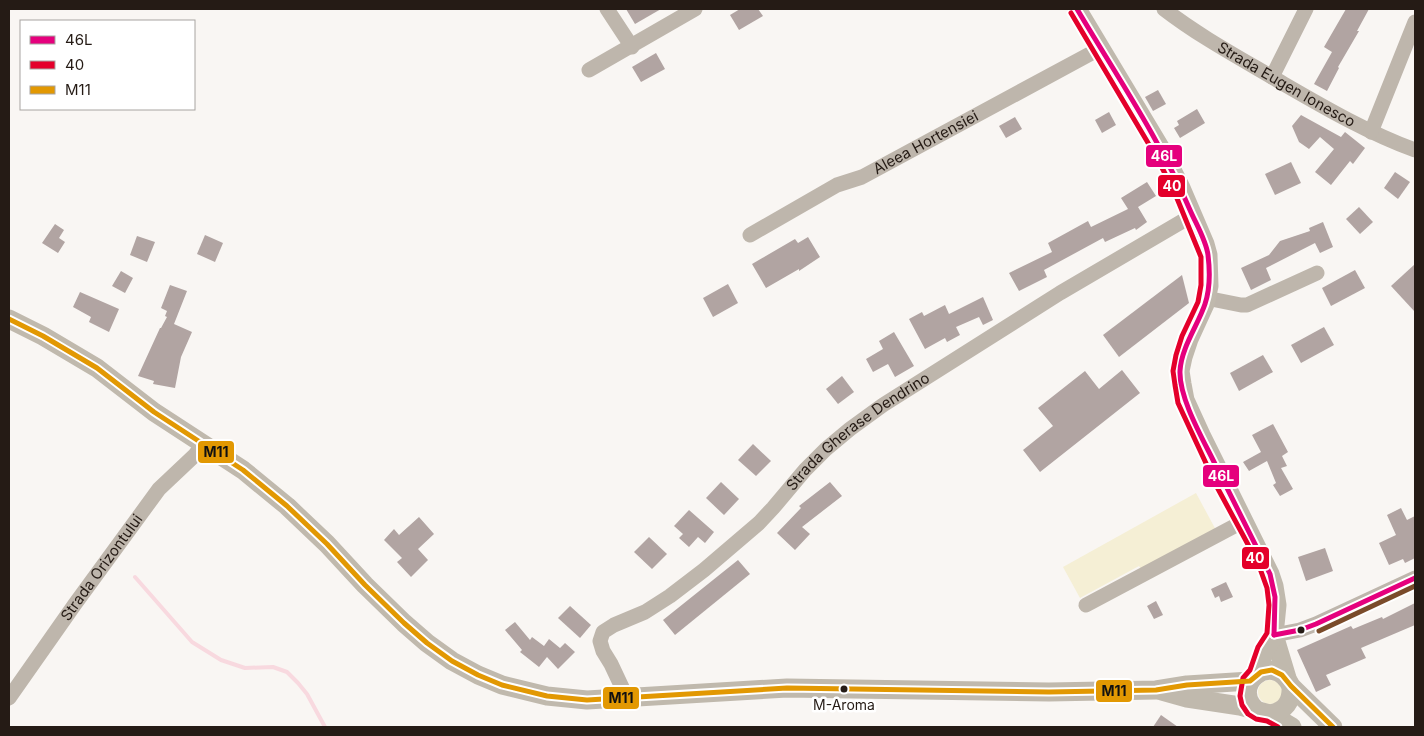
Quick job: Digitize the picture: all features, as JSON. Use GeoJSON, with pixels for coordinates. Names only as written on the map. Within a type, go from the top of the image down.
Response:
{"type":"FeatureCollection","features":[{"type":"Feature","properties":{"kind":"main road"},"geometry":{"type":"LineString","coordinates":[[1077,9],[1164,154],[1193,215],[1208,254],[1209,286],[1199,319],[1189,339],[1180,372],[1185,400],[1265,560],[1274,586],[1277,605],[1274,635],[1292,694],[1290,702],[1278,713],[1265,713],[1240,706],[1187,698],[1156,690]]}},
{"type":"Feature","properties":{"kind":"main road"},"geometry":{"type":"LineString","coordinates":[[9,319],[43,336],[97,368],[154,412],[243,470],[287,506],[328,544],[365,586],[427,643],[478,675],[502,685],[547,696],[587,700],[787,688],[1049,692],[1156,690],[1187,684],[1254,677],[1265,670],[1273,670],[1280,673],[1333,727]]}},
{"type":"Feature","properties":{"kind":"main road"},"geometry":{"type":"LineString","coordinates":[[9,332],[37,346],[91,379],[154,412]]}},
{"type":"Feature","properties":{"kind":"main road"},"geometry":{"type":"LineString","coordinates":[[1274,635],[1248,688],[1248,695],[1254,708],[1292,727]]}},
{"type":"Feature","properties":{"kind":"street"},"geometry":{"type":"LineString","coordinates":[[607,9],[632,46]]}},
{"type":"Feature","properties":{"kind":"street"},"geometry":{"type":"LineString","coordinates":[[589,70],[695,9]]}},
{"type":"Feature","properties":{"kind":"street"},"geometry":{"type":"LineString","coordinates":[[1273,74],[1306,9]]}},
{"type":"Feature","properties":{"kind":"street"},"geometry":{"type":"LineString","coordinates":[[1273,74],[1290,53],[1313,9]]}},
{"type":"Feature","properties":{"kind":"street","name":"Strada Eugen Ionesco"},"geometry":{"type":"LineString","coordinates":[[1173,12],[1208,40],[1273,74],[1321,106],[1390,141],[1415,150]]}},
{"type":"Feature","properties":{"kind":"street"},"geometry":{"type":"LineString","coordinates":[[1371,132],[1415,22]]}},
{"type":"Feature","properties":{"kind":"street","name":"Aleea Hortensiei"},"geometry":{"type":"LineString","coordinates":[[750,235],[837,185],[862,176],[1101,48]]}},
{"type":"Feature","properties":{"kind":"street","name":"Strada Gherase Dendrino"},"geometry":{"type":"LineString","coordinates":[[627,698],[611,664],[602,651],[600,641],[603,632],[614,625],[645,612],[704,570],[759,523],[826,449],[883,405],[1060,293],[1193,215]]}},
{"type":"Feature","properties":{"kind":"street"},"geometry":{"type":"LineString","coordinates":[[1206,298],[1247,305],[1317,273]]}},
{"type":"Feature","properties":{"kind":"street","name":"Strada Orizontului"},"geometry":{"type":"LineString","coordinates":[[9,698],[159,489],[195,455],[203,444]]}},
{"type":"Feature","properties":{"kind":"street"},"geometry":{"type":"LineString","coordinates":[[1086,605],[1244,521]]}},
{"type":"Feature","properties":{"kind":"street"},"geometry":{"type":"LineString","coordinates":[[1274,635],[1300,630],[1316,624],[1415,578]]}},
{"type":"Feature","properties":{"kind":"shaded area"},"geometry":{"type":"Polygon","coordinates":[[[1196,493],[1217,532],[1143,572],[1139,566],[1080,598],[1063,567],[1196,493]]]}},
{"type":"Feature","properties":{"kind":"shaded area"},"geometry":{"type":"Polygon","coordinates":[[[1270,680],[1278,684],[1282,692],[1278,700],[1270,704],[1262,700],[1258,692],[1262,684],[1270,680]]]}},
{"type":"Feature","properties":{"kind":"building"},"geometry":{"type":"Polygon","coordinates":[[[626,9],[661,9],[635,24],[626,9]]]}},
{"type":"Feature","properties":{"kind":"building"},"geometry":{"type":"Polygon","coordinates":[[[740,9],[758,9],[763,16],[739,30],[730,15],[740,9]]]}},
{"type":"Feature","properties":{"kind":"building"},"geometry":{"type":"Polygon","coordinates":[[[1346,9],[1369,9],[1327,91],[1314,84],[1332,52],[1324,47],[1346,9]]]}},
{"type":"Feature","properties":{"kind":"building"},"geometry":{"type":"Polygon","coordinates":[[[656,53],[665,69],[641,82],[632,67],[656,53]]]}},
{"type":"Feature","properties":{"kind":"building"},"geometry":{"type":"Polygon","coordinates":[[[1158,90],[1166,104],[1153,111],[1145,97],[1158,90]]]}},
{"type":"Feature","properties":{"kind":"building"},"geometry":{"type":"Polygon","coordinates":[[[1197,109],[1205,123],[1180,138],[1174,128],[1179,125],[1177,121],[1197,109]]]}},
{"type":"Feature","properties":{"kind":"building"},"geometry":{"type":"Polygon","coordinates":[[[1109,112],[1116,125],[1102,133],[1095,120],[1109,112]]]}},
{"type":"Feature","properties":{"kind":"building"},"geometry":{"type":"Polygon","coordinates":[[[1301,115],[1341,137],[1345,132],[1365,148],[1353,164],[1350,161],[1331,185],[1315,172],[1334,149],[1320,137],[1309,149],[1299,142],[1292,126],[1301,115]]]}},
{"type":"Feature","properties":{"kind":"building"},"geometry":{"type":"Polygon","coordinates":[[[1015,117],[1022,129],[1006,138],[999,126],[1015,117]]]}},
{"type":"Feature","properties":{"kind":"building"},"geometry":{"type":"Polygon","coordinates":[[[1291,162],[1301,183],[1275,195],[1265,174],[1291,162]]]}},
{"type":"Feature","properties":{"kind":"building"},"geometry":{"type":"Polygon","coordinates":[[[1395,172],[1410,182],[1398,199],[1384,188],[1395,172]]]}},
{"type":"Feature","properties":{"kind":"building"},"geometry":{"type":"Polygon","coordinates":[[[1147,182],[1156,196],[1138,207],[1147,222],[1136,230],[1135,228],[1105,242],[1103,238],[1044,270],[1047,277],[1019,291],[1009,273],[1052,252],[1048,243],[1088,221],[1091,227],[1128,209],[1121,198],[1147,182]]]}},
{"type":"Feature","properties":{"kind":"building"},"geometry":{"type":"Polygon","coordinates":[[[1359,207],[1373,222],[1360,234],[1346,219],[1359,207]]]}},
{"type":"Feature","properties":{"kind":"building"},"geometry":{"type":"Polygon","coordinates":[[[1323,222],[1333,247],[1320,253],[1315,243],[1266,268],[1271,280],[1251,290],[1241,268],[1269,255],[1280,241],[1310,231],[1309,228],[1323,222]]]}},
{"type":"Feature","properties":{"kind":"building"},"geometry":{"type":"Polygon","coordinates":[[[55,224],[64,230],[59,238],[65,242],[58,253],[42,243],[55,224]]]}},
{"type":"Feature","properties":{"kind":"building"},"geometry":{"type":"Polygon","coordinates":[[[205,235],[223,243],[215,262],[197,254],[205,235]]]}},
{"type":"Feature","properties":{"kind":"building"},"geometry":{"type":"Polygon","coordinates":[[[137,236],[155,242],[147,262],[130,255],[137,236]]]}},
{"type":"Feature","properties":{"kind":"building"},"geometry":{"type":"Polygon","coordinates":[[[808,237],[820,257],[799,271],[799,269],[766,288],[752,264],[795,239],[798,243],[808,237]]]}},
{"type":"Feature","properties":{"kind":"building"},"geometry":{"type":"Polygon","coordinates":[[[1415,264],[1415,312],[1391,286],[1415,264]]]}},
{"type":"Feature","properties":{"kind":"building"},"geometry":{"type":"Polygon","coordinates":[[[1355,270],[1365,288],[1331,306],[1322,288],[1355,270]]]}},
{"type":"Feature","properties":{"kind":"building"},"geometry":{"type":"Polygon","coordinates":[[[121,271],[133,278],[125,293],[112,286],[121,271]]]}},
{"type":"Feature","properties":{"kind":"building"},"geometry":{"type":"Polygon","coordinates":[[[1182,275],[1189,303],[1119,357],[1103,335],[1182,275]]]}},
{"type":"Feature","properties":{"kind":"building"},"geometry":{"type":"Polygon","coordinates":[[[728,284],[738,303],[713,317],[703,298],[728,284]]]}},
{"type":"Feature","properties":{"kind":"building"},"geometry":{"type":"Polygon","coordinates":[[[170,285],[187,291],[174,324],[192,332],[181,357],[175,388],[153,384],[154,381],[138,376],[167,317],[165,316],[167,311],[161,308],[170,285]]]}},
{"type":"Feature","properties":{"kind":"building"},"geometry":{"type":"Polygon","coordinates":[[[80,292],[119,309],[109,332],[89,322],[91,317],[73,307],[80,292]]]}},
{"type":"Feature","properties":{"kind":"building"},"geometry":{"type":"Polygon","coordinates":[[[983,297],[993,320],[983,325],[979,317],[956,327],[960,335],[947,342],[945,338],[925,349],[909,319],[922,312],[924,316],[945,305],[949,314],[983,297]]]}},
{"type":"Feature","properties":{"kind":"building"},"geometry":{"type":"Polygon","coordinates":[[[1324,327],[1334,345],[1301,363],[1291,345],[1324,327]]]}},
{"type":"Feature","properties":{"kind":"building"},"geometry":{"type":"Polygon","coordinates":[[[894,332],[914,366],[895,377],[888,364],[873,372],[866,359],[883,349],[879,341],[894,332]]]}},
{"type":"Feature","properties":{"kind":"building"},"geometry":{"type":"Polygon","coordinates":[[[1263,355],[1273,372],[1239,391],[1230,373],[1263,355]]]}},
{"type":"Feature","properties":{"kind":"building"},"geometry":{"type":"Polygon","coordinates":[[[1122,370],[1140,393],[1040,472],[1023,450],[1053,426],[1038,408],[1085,371],[1099,389],[1122,370]]]}},
{"type":"Feature","properties":{"kind":"building"},"geometry":{"type":"Polygon","coordinates":[[[842,376],[854,392],[838,404],[826,389],[842,376]]]}},
{"type":"Feature","properties":{"kind":"building"},"geometry":{"type":"Polygon","coordinates":[[[1273,424],[1288,452],[1282,456],[1287,466],[1281,468],[1293,489],[1280,496],[1273,485],[1276,483],[1267,461],[1249,471],[1243,462],[1261,452],[1252,435],[1273,424]]]}},
{"type":"Feature","properties":{"kind":"building"},"geometry":{"type":"Polygon","coordinates":[[[753,444],[771,461],[756,476],[738,460],[753,444]]]}},
{"type":"Feature","properties":{"kind":"building"},"geometry":{"type":"Polygon","coordinates":[[[721,482],[739,499],[724,515],[706,498],[721,482]]]}},
{"type":"Feature","properties":{"kind":"building"},"geometry":{"type":"Polygon","coordinates":[[[830,482],[842,496],[802,527],[810,534],[795,550],[777,533],[801,508],[799,506],[830,482]]]}},
{"type":"Feature","properties":{"kind":"building"},"geometry":{"type":"Polygon","coordinates":[[[1401,508],[1407,520],[1415,516],[1415,558],[1405,563],[1403,559],[1389,565],[1379,543],[1396,535],[1387,515],[1401,508]]]}},
{"type":"Feature","properties":{"kind":"building"},"geometry":{"type":"Polygon","coordinates":[[[689,510],[714,532],[705,543],[698,537],[689,547],[679,538],[683,534],[674,526],[689,510]]]}},
{"type":"Feature","properties":{"kind":"building"},"geometry":{"type":"Polygon","coordinates":[[[419,517],[434,534],[418,549],[428,560],[411,577],[397,562],[402,558],[384,540],[394,529],[399,535],[419,517]]]}},
{"type":"Feature","properties":{"kind":"building"},"geometry":{"type":"Polygon","coordinates":[[[649,537],[667,554],[652,569],[634,552],[649,537]]]}},
{"type":"Feature","properties":{"kind":"building"},"geometry":{"type":"Polygon","coordinates":[[[1325,548],[1333,571],[1306,581],[1298,557],[1325,548]]]}},
{"type":"Feature","properties":{"kind":"building"},"geometry":{"type":"Polygon","coordinates":[[[738,560],[750,574],[675,635],[663,620],[738,560]]]}},
{"type":"Feature","properties":{"kind":"building"},"geometry":{"type":"Polygon","coordinates":[[[1226,582],[1233,597],[1221,602],[1219,596],[1215,598],[1211,589],[1226,582]]]}},
{"type":"Feature","properties":{"kind":"building"},"geometry":{"type":"Polygon","coordinates":[[[1156,601],[1163,615],[1154,619],[1147,606],[1156,601]]]}},
{"type":"Feature","properties":{"kind":"building"},"geometry":{"type":"Polygon","coordinates":[[[1415,603],[1415,625],[1361,648],[1366,658],[1326,675],[1331,685],[1316,692],[1297,650],[1351,626],[1353,629],[1382,617],[1383,619],[1415,603]]]}},
{"type":"Feature","properties":{"kind":"building"},"geometry":{"type":"Polygon","coordinates":[[[570,606],[591,625],[580,638],[558,618],[570,606]]]}},
{"type":"Feature","properties":{"kind":"building"},"geometry":{"type":"Polygon","coordinates":[[[515,622],[530,640],[532,637],[544,646],[549,639],[560,648],[565,643],[575,652],[558,669],[547,657],[539,667],[520,652],[522,650],[505,630],[515,622]]]}},
{"type":"Feature","properties":{"kind":"building"},"geometry":{"type":"Polygon","coordinates":[[[1161,715],[1178,727],[1153,727],[1161,715]]]}},
{"type":"Feature","properties":{"kind":"waterway"},"geometry":{"type":"LineString","coordinates":[[135,577],[192,642],[221,660],[245,668],[273,667],[287,672],[307,694],[325,727]]}},
{"type":"Feature","properties":{"kind":"transit line","name":"46L"},"geometry":{"type":"LineString","coordinates":[[1077,9],[1165,158],[1205,244],[1209,267],[1208,292],[1202,312],[1183,354],[1180,371],[1181,382],[1193,420],[1270,574],[1275,597],[1274,635]]}},
{"type":"Feature","properties":{"kind":"transit line","name":"40"},"geometry":{"type":"LineString","coordinates":[[1071,13],[1157,158],[1174,191],[1201,257],[1201,285],[1198,302],[1182,336],[1176,355],[1173,371],[1175,385],[1178,403],[1217,487],[1258,563],[1267,588],[1269,605],[1267,633],[1258,647],[1250,670],[1243,678],[1240,696],[1242,705],[1248,714],[1278,727]]}},
{"type":"Feature","properties":{"kind":"transit line","name":"M11"},"geometry":{"type":"LineString","coordinates":[[9,319],[43,336],[97,368],[154,412],[243,470],[287,506],[327,544],[365,585],[427,643],[452,661],[502,685],[547,696],[587,700],[787,688],[1049,692],[1156,690],[1187,685],[1250,681],[1261,672],[1272,670],[1282,675],[1333,727]]}},
{"type":"Feature","properties":{"kind":"transit line","name":"46L"},"geometry":{"type":"LineString","coordinates":[[1274,635],[1300,630],[1316,624],[1415,578]]}},
{"type":"Feature","properties":{"kind":"transit line"},"geometry":{"type":"LineString","coordinates":[[1319,631],[1415,586]]}},
{"type":"Feature","properties":{"kind":"place","name":"M-Aroma"},"geometry":{"type":"Point","coordinates":[844,689]}}]}
